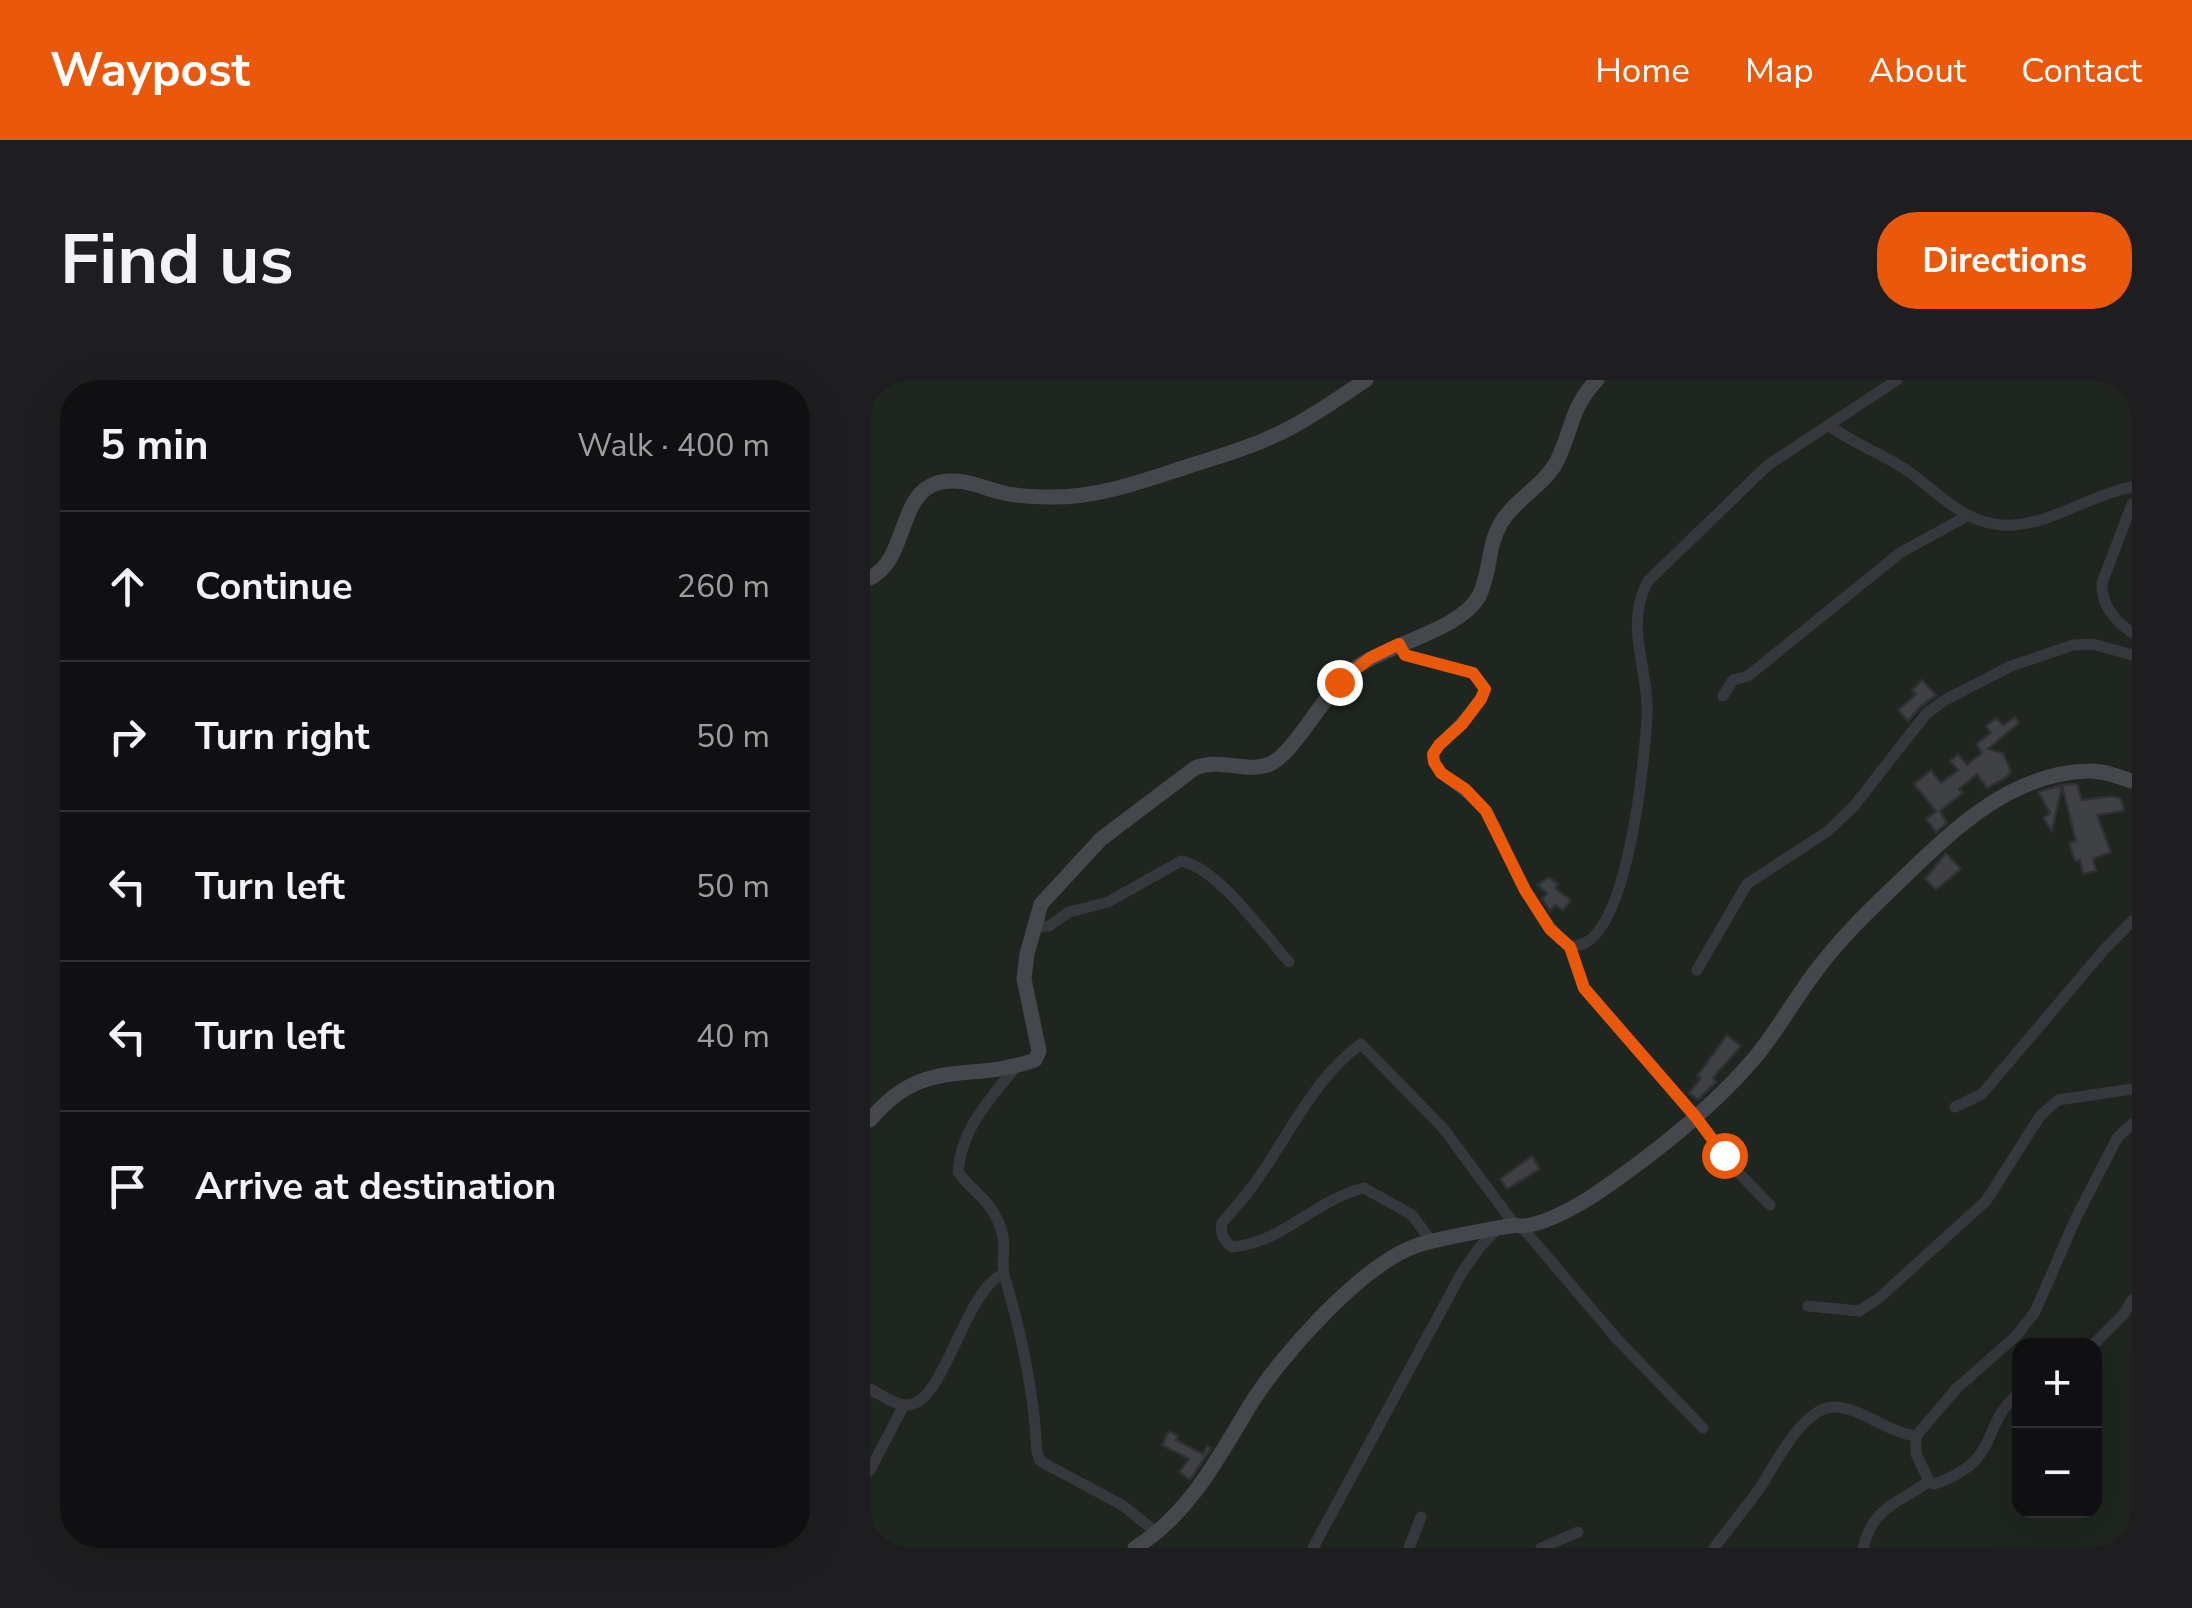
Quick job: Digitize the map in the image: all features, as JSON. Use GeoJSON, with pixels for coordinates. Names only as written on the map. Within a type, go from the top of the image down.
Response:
{"type":"FeatureCollection","features":[{"type":"Feature","properties":{"kind":"street"},"geometry":{"type":"LineString","coordinates":[[870,578],[889,562],[915,500],[924,489],[936,484],[953,480],[1007,494],[1052,497],[1099,493],[1148,482],[1286,431],[1366,380]]}},
{"type":"Feature","properties":{"kind":"street"},"geometry":{"type":"LineString","coordinates":[[870,1120],[906,1086],[926,1077],[1015,1068],[1035,1060],[1039,1051],[1024,979],[1040,904],[1054,886],[1101,839],[1196,768],[1210,762],[1265,766],[1282,757],[1351,670],[1446,623],[1473,605],[1482,588],[1490,544],[1502,520],[1556,462],[1582,395],[1596,380]]}},
{"type":"Feature","properties":{"kind":"street"},"geometry":{"type":"LineString","coordinates":[[1570,947],[1587,942],[1614,904],[1631,840],[1647,714],[1636,614],[1648,581],[1768,465],[1897,380]]}},
{"type":"Feature","properties":{"kind":"street"},"geometry":{"type":"LineString","coordinates":[[1830,426],[1851,442],[1902,468],[1948,506],[1985,522],[2016,526],[2132,487]]}},
{"type":"Feature","properties":{"kind":"street"},"geometry":{"type":"LineString","coordinates":[[2132,504],[2101,593],[2115,620],[2132,633]]}},
{"type":"Feature","properties":{"kind":"street"},"geometry":{"type":"LineString","coordinates":[[1723,696],[1733,680],[1758,669],[1900,554],[1967,516]]}},
{"type":"Feature","properties":{"kind":"street"},"geometry":{"type":"LineString","coordinates":[[1399,644],[1405,655],[1473,673],[1480,679],[1485,689],[1481,699],[1439,745],[1433,754],[1434,762],[1441,773],[1465,789],[1486,811],[1525,890],[1550,929],[1570,947],[1584,988],[1695,1116],[1732,1166],[1770,1205]]}},
{"type":"Feature","properties":{"kind":"street"},"geometry":{"type":"LineString","coordinates":[[1697,970],[1747,884],[1828,832],[1854,806],[1926,714],[1945,700],[2011,666],[2073,644],[2093,644],[2132,655]]}},
{"type":"Feature","properties":{"kind":"street"},"geometry":{"type":"LineString","coordinates":[[1135,1548],[1200,1488],[1279,1362],[1368,1276],[1415,1246],[1512,1226],[1577,1206],[1626,1172],[1695,1116],[1756,1055],[1849,930],[1986,805],[2046,779],[2089,771],[2132,781]]}},
{"type":"Feature","properties":{"kind":"street"},"geometry":{"type":"LineString","coordinates":[[1033,928],[1049,926],[1069,912],[1108,902],[1182,862],[1199,866],[1214,879],[1289,962]]}},
{"type":"Feature","properties":{"kind":"street"},"geometry":{"type":"LineString","coordinates":[[1956,1107],[1982,1094],[2103,950],[2132,922]]}},
{"type":"Feature","properties":{"kind":"street"},"geometry":{"type":"LineString","coordinates":[[1432,1242],[1412,1215],[1364,1188],[1353,1190],[1300,1222],[1250,1244],[1232,1247],[1224,1241],[1220,1230],[1254,1186],[1284,1134],[1360,1044],[1432,1116],[1474,1167],[1512,1226],[1702,1428]]}},
{"type":"Feature","properties":{"kind":"street"},"geometry":{"type":"LineString","coordinates":[[1015,1068],[974,1121],[961,1148],[958,1172],[996,1215],[1006,1244],[1004,1274],[1031,1388],[1040,1461],[1122,1505],[1156,1532]]}},
{"type":"Feature","properties":{"kind":"street"},"geometry":{"type":"LineString","coordinates":[[1808,1306],[1859,1311],[1878,1300],[1986,1201],[2040,1116],[2058,1100],[2132,1089]]}},
{"type":"Feature","properties":{"kind":"street"},"geometry":{"type":"LineString","coordinates":[[2012,1402],[1975,1464],[1934,1484],[1929,1480],[1916,1454],[1916,1436],[1956,1389],[2016,1336],[2036,1312],[2076,1218],[2117,1138],[2132,1124]]}},
{"type":"Feature","properties":{"kind":"street"},"geometry":{"type":"LineString","coordinates":[[1313,1548],[1461,1274],[1478,1248],[1512,1226]]}},
{"type":"Feature","properties":{"kind":"street"},"geometry":{"type":"LineString","coordinates":[[870,1388],[904,1405],[918,1403],[930,1390],[988,1285],[1004,1274]]}},
{"type":"Feature","properties":{"kind":"street"},"geometry":{"type":"LineString","coordinates":[[2100,1338],[2132,1300]]}},
{"type":"Feature","properties":{"kind":"street"},"geometry":{"type":"LineString","coordinates":[[870,1470],[904,1405]]}},
{"type":"Feature","properties":{"kind":"street"},"geometry":{"type":"LineString","coordinates":[[1714,1548],[1812,1415],[1832,1406],[1856,1412],[1891,1431],[1916,1436]]}},
{"type":"Feature","properties":{"kind":"street"},"geometry":{"type":"LineString","coordinates":[[1864,1548],[1867,1532],[1880,1511],[1929,1480]]}},
{"type":"Feature","properties":{"kind":"street"},"geometry":{"type":"LineString","coordinates":[[1409,1548],[1420,1517]]}},
{"type":"Feature","properties":{"kind":"street"},"geometry":{"type":"LineString","coordinates":[[1541,1548],[1578,1532]]}},
{"type":"Feature","properties":{"kind":"shaded area"},"geometry":{"type":"Polygon","coordinates":[[[870,380],[2132,380],[2132,1548],[870,1548],[870,380]]]}},
{"type":"Feature","properties":{"kind":"building"},"geometry":{"type":"Polygon","coordinates":[[[1922,680],[1936,695],[1908,721],[1898,710],[1916,694],[1912,690],[1922,680]]]}},
{"type":"Feature","properties":{"kind":"building"},"geometry":{"type":"Polygon","coordinates":[[[2015,717],[2019,723],[1988,749],[2003,753],[2011,771],[2007,777],[1987,788],[1977,774],[1959,789],[1963,793],[1940,811],[1947,823],[1936,832],[1926,819],[1936,811],[1914,784],[1931,770],[1941,783],[1958,770],[1950,761],[1958,754],[1967,765],[1982,753],[1976,744],[1991,733],[1986,726],[1996,718],[2003,725],[2015,717]]]}},
{"type":"Feature","properties":{"kind":"building"},"geometry":{"type":"Polygon","coordinates":[[[2077,784],[2082,800],[2113,796],[2121,799],[2124,811],[2097,815],[2111,852],[2093,859],[2096,871],[2083,874],[2080,860],[2075,861],[2069,843],[2076,841],[2062,786],[2052,831],[2043,818],[2050,813],[2038,792],[2062,785],[2077,784]]]}},
{"type":"Feature","properties":{"kind":"building"},"geometry":{"type":"Polygon","coordinates":[[[1946,853],[1961,869],[1936,890],[1925,879],[1946,853]]]}},
{"type":"Feature","properties":{"kind":"building"},"geometry":{"type":"Polygon","coordinates":[[[1549,877],[1558,884],[1555,888],[1571,900],[1563,910],[1555,905],[1550,911],[1542,899],[1547,893],[1537,885],[1549,877]]]}},
{"type":"Feature","properties":{"kind":"building"},"geometry":{"type":"Polygon","coordinates":[[[1727,1035],[1741,1046],[1698,1100],[1689,1093],[1727,1035]]]}},
{"type":"Feature","properties":{"kind":"building"},"geometry":{"type":"Polygon","coordinates":[[[1532,1156],[1540,1169],[1507,1189],[1500,1179],[1532,1156]]]}},
{"type":"Feature","properties":{"kind":"building"},"geometry":{"type":"Polygon","coordinates":[[[1169,1431],[1178,1436],[1176,1440],[1203,1454],[1207,1446],[1211,1448],[1190,1480],[1179,1472],[1189,1459],[1162,1445],[1169,1431]]]}},
{"type":"Feature","properties":{"kind":"route"},"geometry":{"type":"LineString","coordinates":[[1339,682],[1351,670],[1399,644],[1405,655],[1416,660],[1473,673],[1480,679],[1485,689],[1481,699],[1439,745],[1433,754],[1434,762],[1441,773],[1465,789],[1486,811],[1525,890],[1550,929],[1570,947],[1584,988],[1724,1155]]}}]}
